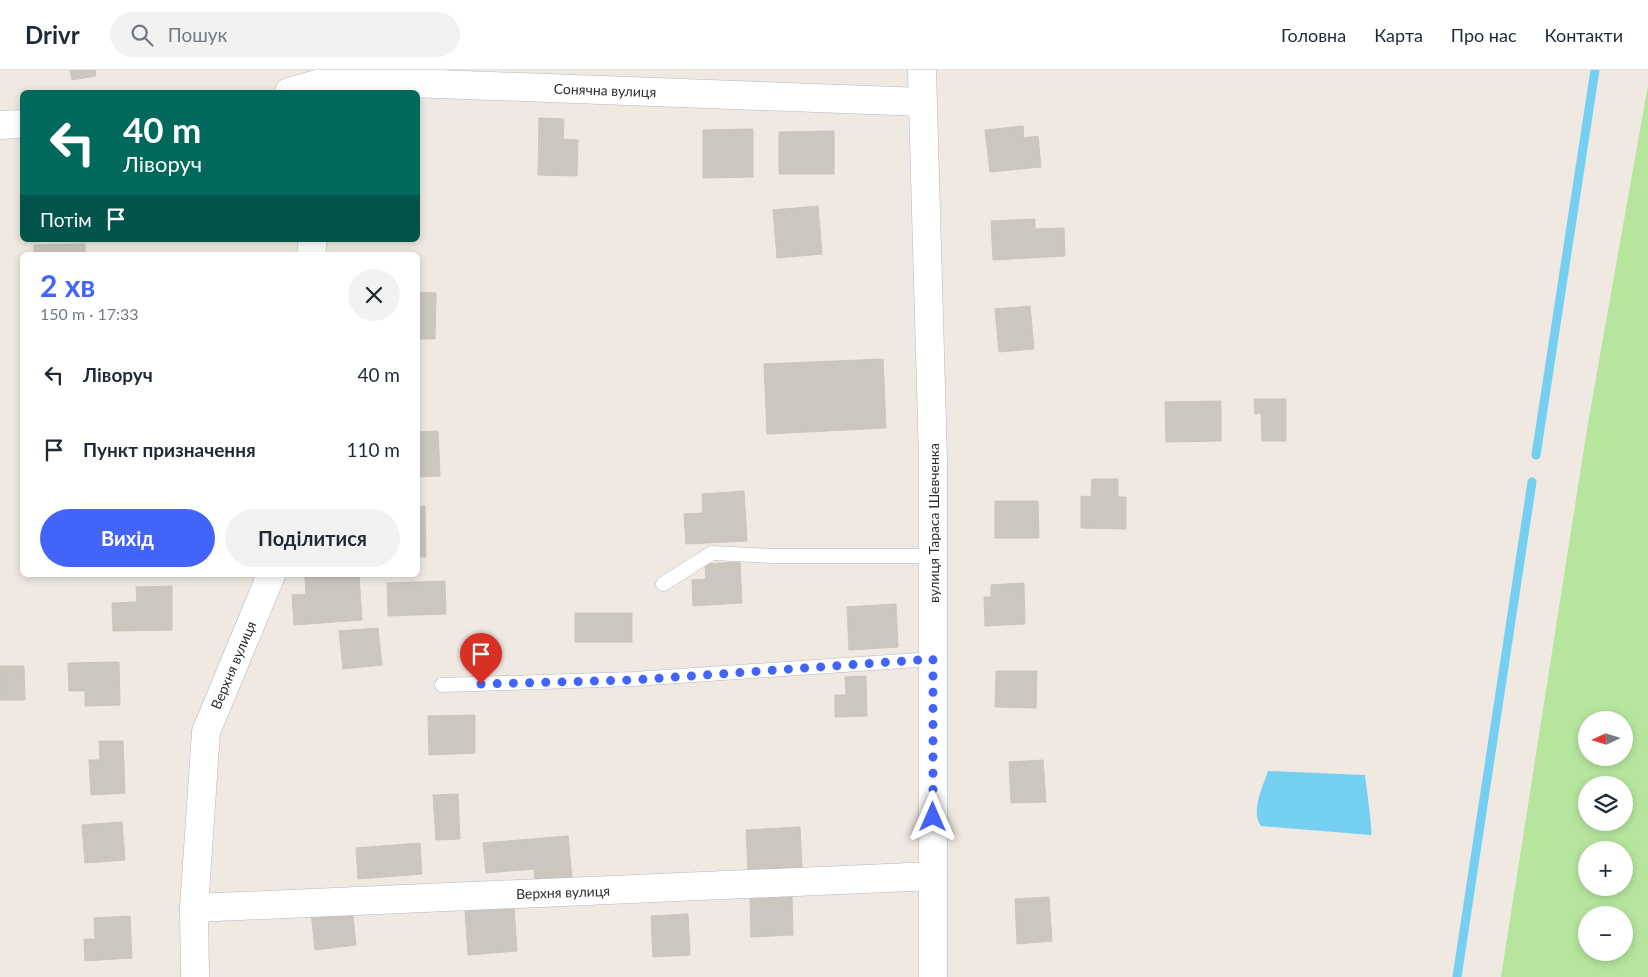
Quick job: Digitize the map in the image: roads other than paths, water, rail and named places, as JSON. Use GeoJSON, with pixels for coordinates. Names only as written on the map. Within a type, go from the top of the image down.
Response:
{"type":"FeatureCollection","features":[{"type":"Feature","properties":{"kind":"street","name":"вулиця Тараса Шевченка"},"geometry":{"type":"LineString","coordinates":[[922,70],[933,458],[933,977]]}},
{"type":"Feature","properties":{"kind":"street","name":"Сонячна вулиця"},"geometry":{"type":"LineString","coordinates":[[294,90],[327,78],[922,102]]}},
{"type":"Feature","properties":{"kind":"street"},"geometry":{"type":"LineString","coordinates":[[0,126],[20,124]]}},
{"type":"Feature","properties":{"kind":"street","name":"Верхня вулиця"},"geometry":{"type":"LineString","coordinates":[[195,977],[194,908],[206,732],[270,577]]}},
{"type":"Feature","properties":{"kind":"street","name":"Верхня вулиця"},"geometry":{"type":"LineString","coordinates":[[194,908],[933,876]]}},
{"type":"Feature","properties":{"kind":"lane"},"geometry":{"type":"LineString","coordinates":[[663,584],[712,553],[774,556],[933,556]]}},
{"type":"Feature","properties":{"kind":"lane"},"geometry":{"type":"LineString","coordinates":[[442,685],[634,680],[933,659]]}},
{"type":"Feature","properties":{"kind":"water"},"geometry":{"type":"Polygon","coordinates":[[[1268,771],[1365,775],[1371,835],[1261,826],[1258,820],[1257,806],[1268,771]]]}},
{"type":"Feature","properties":{"kind":"waterway"},"geometry":{"type":"LineString","coordinates":[[1536,455],[1595,70]]}},
{"type":"Feature","properties":{"kind":"waterway"},"geometry":{"type":"LineString","coordinates":[[1457,977],[1532,482]]}}]}
